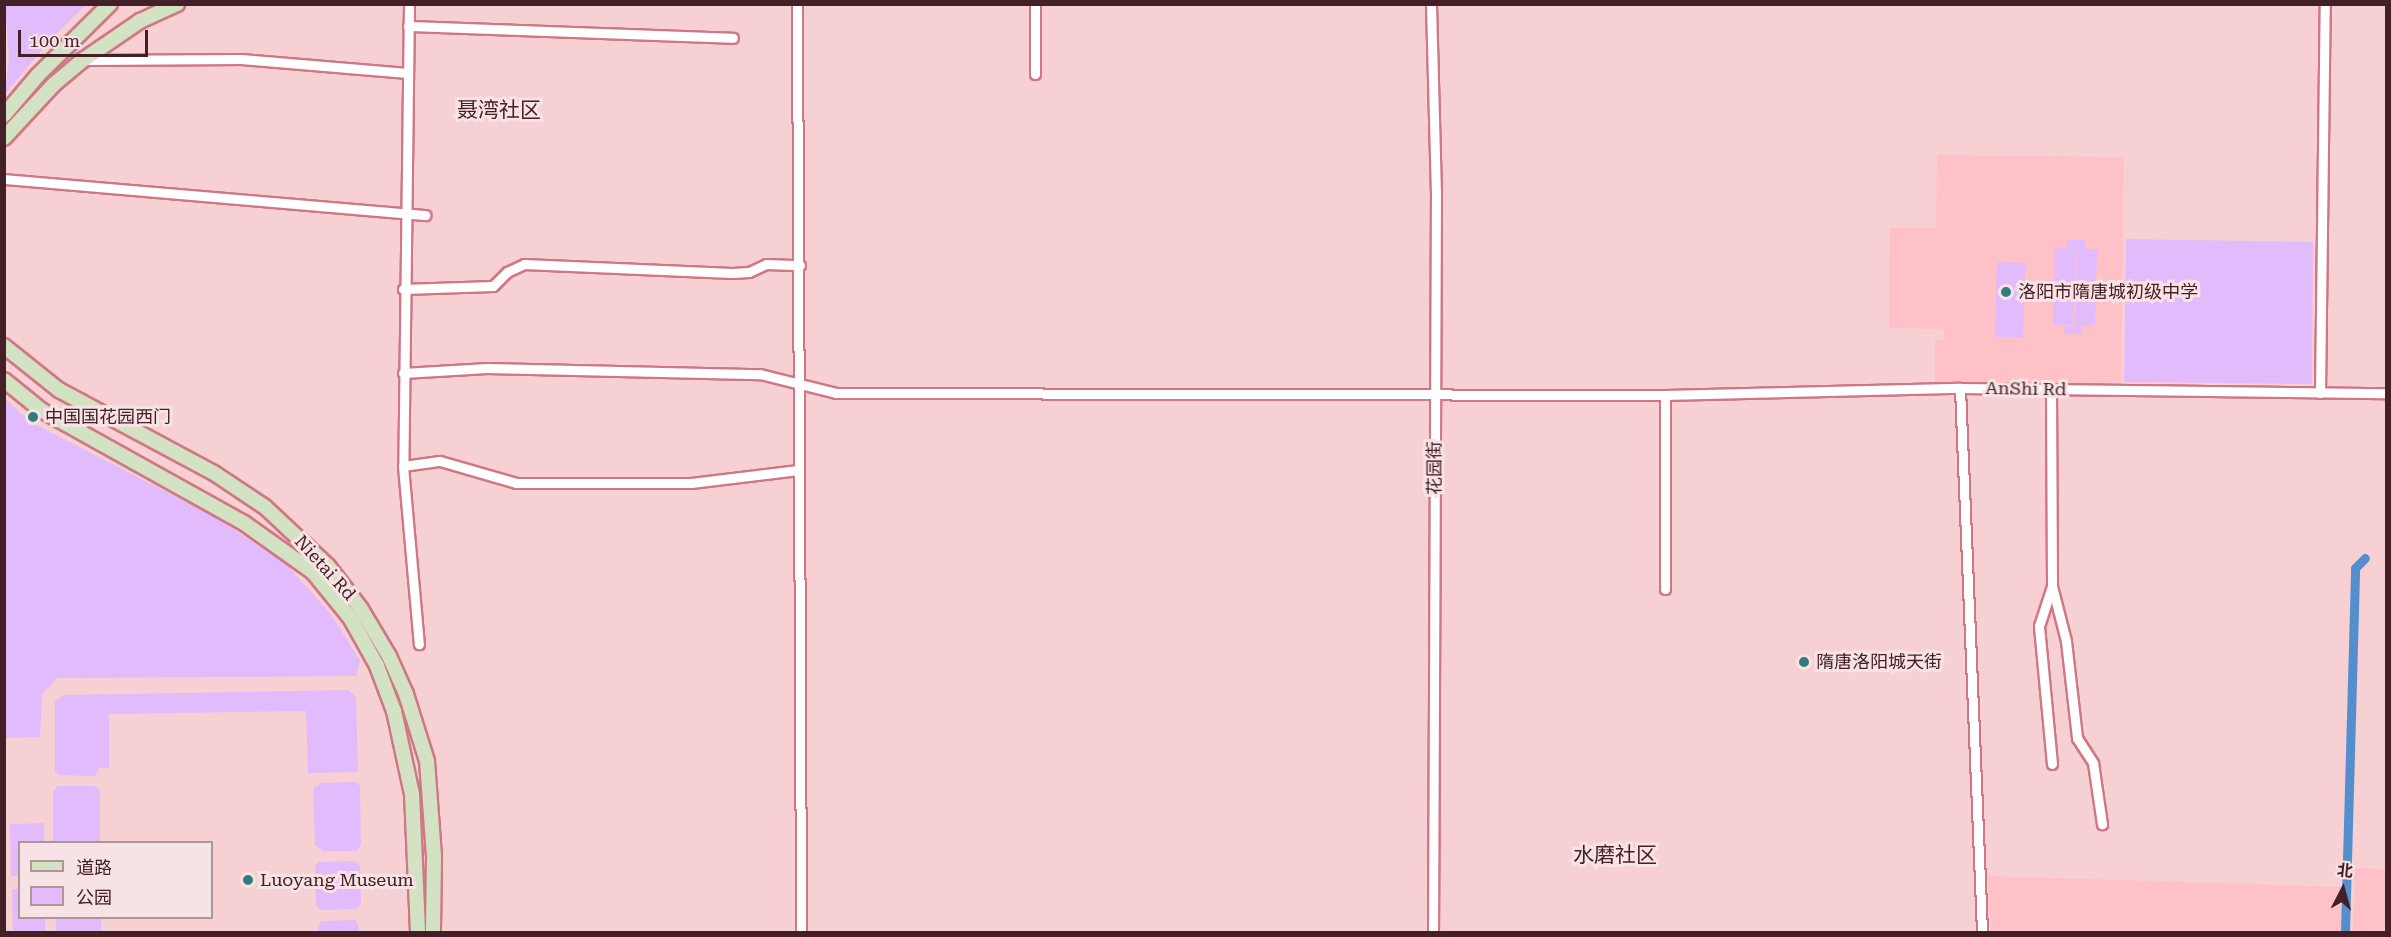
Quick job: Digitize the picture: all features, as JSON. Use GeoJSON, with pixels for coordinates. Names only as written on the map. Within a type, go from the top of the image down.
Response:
{"type":"FeatureCollection","features":[{"type":"Feature","properties":{"kind":"main road"},"geometry":{"type":"LineString","coordinates":[[4,115],[38,75],[110,4]]}},
{"type":"Feature","properties":{"kind":"main road"},"geometry":{"type":"LineString","coordinates":[[4,138],[52,85],[83,60],[140,21],[177,4]]}},
{"type":"Feature","properties":{"kind":"main road","name":"Nietai Rd"},"geometry":{"type":"LineString","coordinates":[[4,346],[59,390],[214,473],[265,507],[328,566],[361,609],[389,656],[406,694],[427,761],[434,857],[433,933]]}},
{"type":"Feature","properties":{"kind":"main road","name":"Nietai Rd"},"geometry":{"type":"LineString","coordinates":[[4,380],[51,416],[244,523],[313,572],[351,619],[376,666],[394,711],[411,794],[418,933]]}},
{"type":"Feature","properties":{"kind":"street"},"geometry":{"type":"LineString","coordinates":[[409,4],[403,213],[403,466],[419,644]]}},
{"type":"Feature","properties":{"kind":"street"},"geometry":{"type":"LineString","coordinates":[[797,4],[800,265],[798,470],[801,933]]}},
{"type":"Feature","properties":{"kind":"street"},"geometry":{"type":"LineString","coordinates":[[1035,4],[1035,74]]}},
{"type":"Feature","properties":{"kind":"street","name":"花园街"},"geometry":{"type":"LineString","coordinates":[[1431,4],[1436,191],[1433,933]]}},
{"type":"Feature","properties":{"kind":"street"},"geometry":{"type":"LineString","coordinates":[[2320,393],[2325,4]]}},
{"type":"Feature","properties":{"kind":"street"},"geometry":{"type":"LineString","coordinates":[[408,26],[733,38]]}},
{"type":"Feature","properties":{"kind":"street"},"geometry":{"type":"LineString","coordinates":[[83,60],[241,59],[407,73]]}},
{"type":"Feature","properties":{"kind":"street"},"geometry":{"type":"LineString","coordinates":[[4,179],[425,215]]}},
{"type":"Feature","properties":{"kind":"street"},"geometry":{"type":"LineString","coordinates":[[403,289],[494,285],[507,272],[524,264],[732,273],[750,272],[766,264],[800,265]]}},
{"type":"Feature","properties":{"kind":"street","name":"AnShi Rd"},"geometry":{"type":"LineString","coordinates":[[403,373],[487,368],[760,374],[836,393],[963,391],[1665,395],[1959,388],[2386,393]]}},
{"type":"Feature","properties":{"kind":"street"},"geometry":{"type":"LineString","coordinates":[[1959,388],[1982,933]]}},
{"type":"Feature","properties":{"kind":"street"},"geometry":{"type":"LineString","coordinates":[[2051,390],[2052,586],[2066,641],[2077,738],[2093,763],[2102,824]]}},
{"type":"Feature","properties":{"kind":"street"},"geometry":{"type":"LineString","coordinates":[[1665,395],[1665,589]]}},
{"type":"Feature","properties":{"kind":"street"},"geometry":{"type":"LineString","coordinates":[[403,466],[440,461],[516,483],[691,483],[798,470]]}},
{"type":"Feature","properties":{"kind":"street"},"geometry":{"type":"LineString","coordinates":[[2052,586],[2039,626],[2052,764]]}},
{"type":"Feature","properties":{"kind":"shaded area","name":"洛阳市隋唐城初级中学"},"geometry":{"type":"Polygon","coordinates":[[[1937,155],[2124,157],[2121,387],[1935,385],[1935,340],[1944,340],[1944,329],[1889,328],[1890,228],[1936,228],[1937,155]]]}},
{"type":"Feature","properties":{"kind":"shaded area"},"geometry":{"type":"Polygon","coordinates":[[[2355,868],[2386,869],[2386,932],[2353,932],[2355,868]]]}},
{"type":"Feature","properties":{"kind":"shaded area"},"geometry":{"type":"Polygon","coordinates":[[[1988,876],[2343,887],[2341,932],[1991,932],[1988,876]]]}},
{"type":"Feature","properties":{"kind":"green space"},"geometry":{"type":"Polygon","coordinates":[[[5,4],[86,5],[50,40],[5,94],[9,59],[5,4]]]}},
{"type":"Feature","properties":{"kind":"green space"},"geometry":{"type":"Polygon","coordinates":[[[2126,239],[2313,242],[2312,384],[2124,382],[2126,239]]]}},
{"type":"Feature","properties":{"kind":"green space"},"geometry":{"type":"Polygon","coordinates":[[[2067,240],[2085,240],[2085,249],[2097,249],[2096,286],[2076,285],[2077,248],[2074,285],[2054,285],[2055,248],[2067,248],[2067,240]]]}},
{"type":"Feature","properties":{"kind":"green space"},"geometry":{"type":"Polygon","coordinates":[[[1997,262],[2025,263],[2023,337],[1995,337],[1997,262]]]}},
{"type":"Feature","properties":{"kind":"green space"},"geometry":{"type":"Polygon","coordinates":[[[2054,288],[2074,289],[2073,325],[2053,325],[2054,288]]]}},
{"type":"Feature","properties":{"kind":"green space"},"geometry":{"type":"Polygon","coordinates":[[[2076,289],[2096,290],[2095,326],[2082,326],[2082,334],[2064,334],[2065,326],[2075,326],[2076,289]]]}},
{"type":"Feature","properties":{"kind":"green space"},"geometry":{"type":"Polygon","coordinates":[[[5,399],[31,422],[217,518],[286,564],[330,613],[360,660],[356,676],[58,678],[42,694],[40,737],[5,738],[5,399]]]}},
{"type":"Feature","properties":{"kind":"green space"},"geometry":{"type":"Polygon","coordinates":[[[349,690],[356,698],[358,772],[308,773],[306,711],[109,714],[109,768],[99,768],[95,776],[59,775],[55,772],[55,701],[63,695],[349,690]]]}},
{"type":"Feature","properties":{"kind":"green space"},"geometry":{"type":"Polygon","coordinates":[[[356,782],[360,786],[361,845],[356,851],[323,851],[315,845],[313,789],[321,783],[356,782]]]}},
{"type":"Feature","properties":{"kind":"green space"},"geometry":{"type":"Polygon","coordinates":[[[58,786],[95,786],[100,790],[100,841],[53,841],[53,791],[58,786]]]}},
{"type":"Feature","properties":{"kind":"green space"},"geometry":{"type":"Polygon","coordinates":[[[44,823],[44,841],[18,841],[18,876],[11,876],[10,824],[44,823]]]}},
{"type":"Feature","properties":{"kind":"green space"},"geometry":{"type":"Polygon","coordinates":[[[355,861],[360,865],[361,904],[356,909],[320,910],[316,905],[315,866],[319,862],[355,861]]]}},
{"type":"Feature","properties":{"kind":"green space"},"geometry":{"type":"Polygon","coordinates":[[[12,889],[18,889],[18,919],[45,919],[45,932],[13,932],[12,889]]]}},
{"type":"Feature","properties":{"kind":"green space"},"geometry":{"type":"Polygon","coordinates":[[[56,919],[101,919],[101,932],[56,932],[56,919]]]}},
{"type":"Feature","properties":{"kind":"green space"},"geometry":{"type":"Polygon","coordinates":[[[356,920],[360,932],[317,932],[321,921],[356,920]]]}},
{"type":"Feature","properties":{"kind":"waterway"},"geometry":{"type":"LineString","coordinates":[[2345,932],[2355,568],[2365,558]]}},
{"type":"Feature","properties":{"kind":"place","name":"洛阳市隋唐城初级中学"},"geometry":{"type":"Point","coordinates":[2006,292]}},
{"type":"Feature","properties":{"kind":"place","name":"中国国花园西门"},"geometry":{"type":"Point","coordinates":[33,417]}},
{"type":"Feature","properties":{"kind":"place","name":"隋唐洛阳城天街"},"geometry":{"type":"Point","coordinates":[1804,662]}},
{"type":"Feature","properties":{"kind":"place","name":"Luoyang Museum"},"geometry":{"type":"Point","coordinates":[248,880]}},
{"type":"Feature","properties":{"kind":"district","name":"聂湾社区"},"geometry":{"type":"Point","coordinates":[499,110]}},
{"type":"Feature","properties":{"kind":"district","name":"水磨社区"},"geometry":{"type":"Point","coordinates":[1615,855]}}]}
